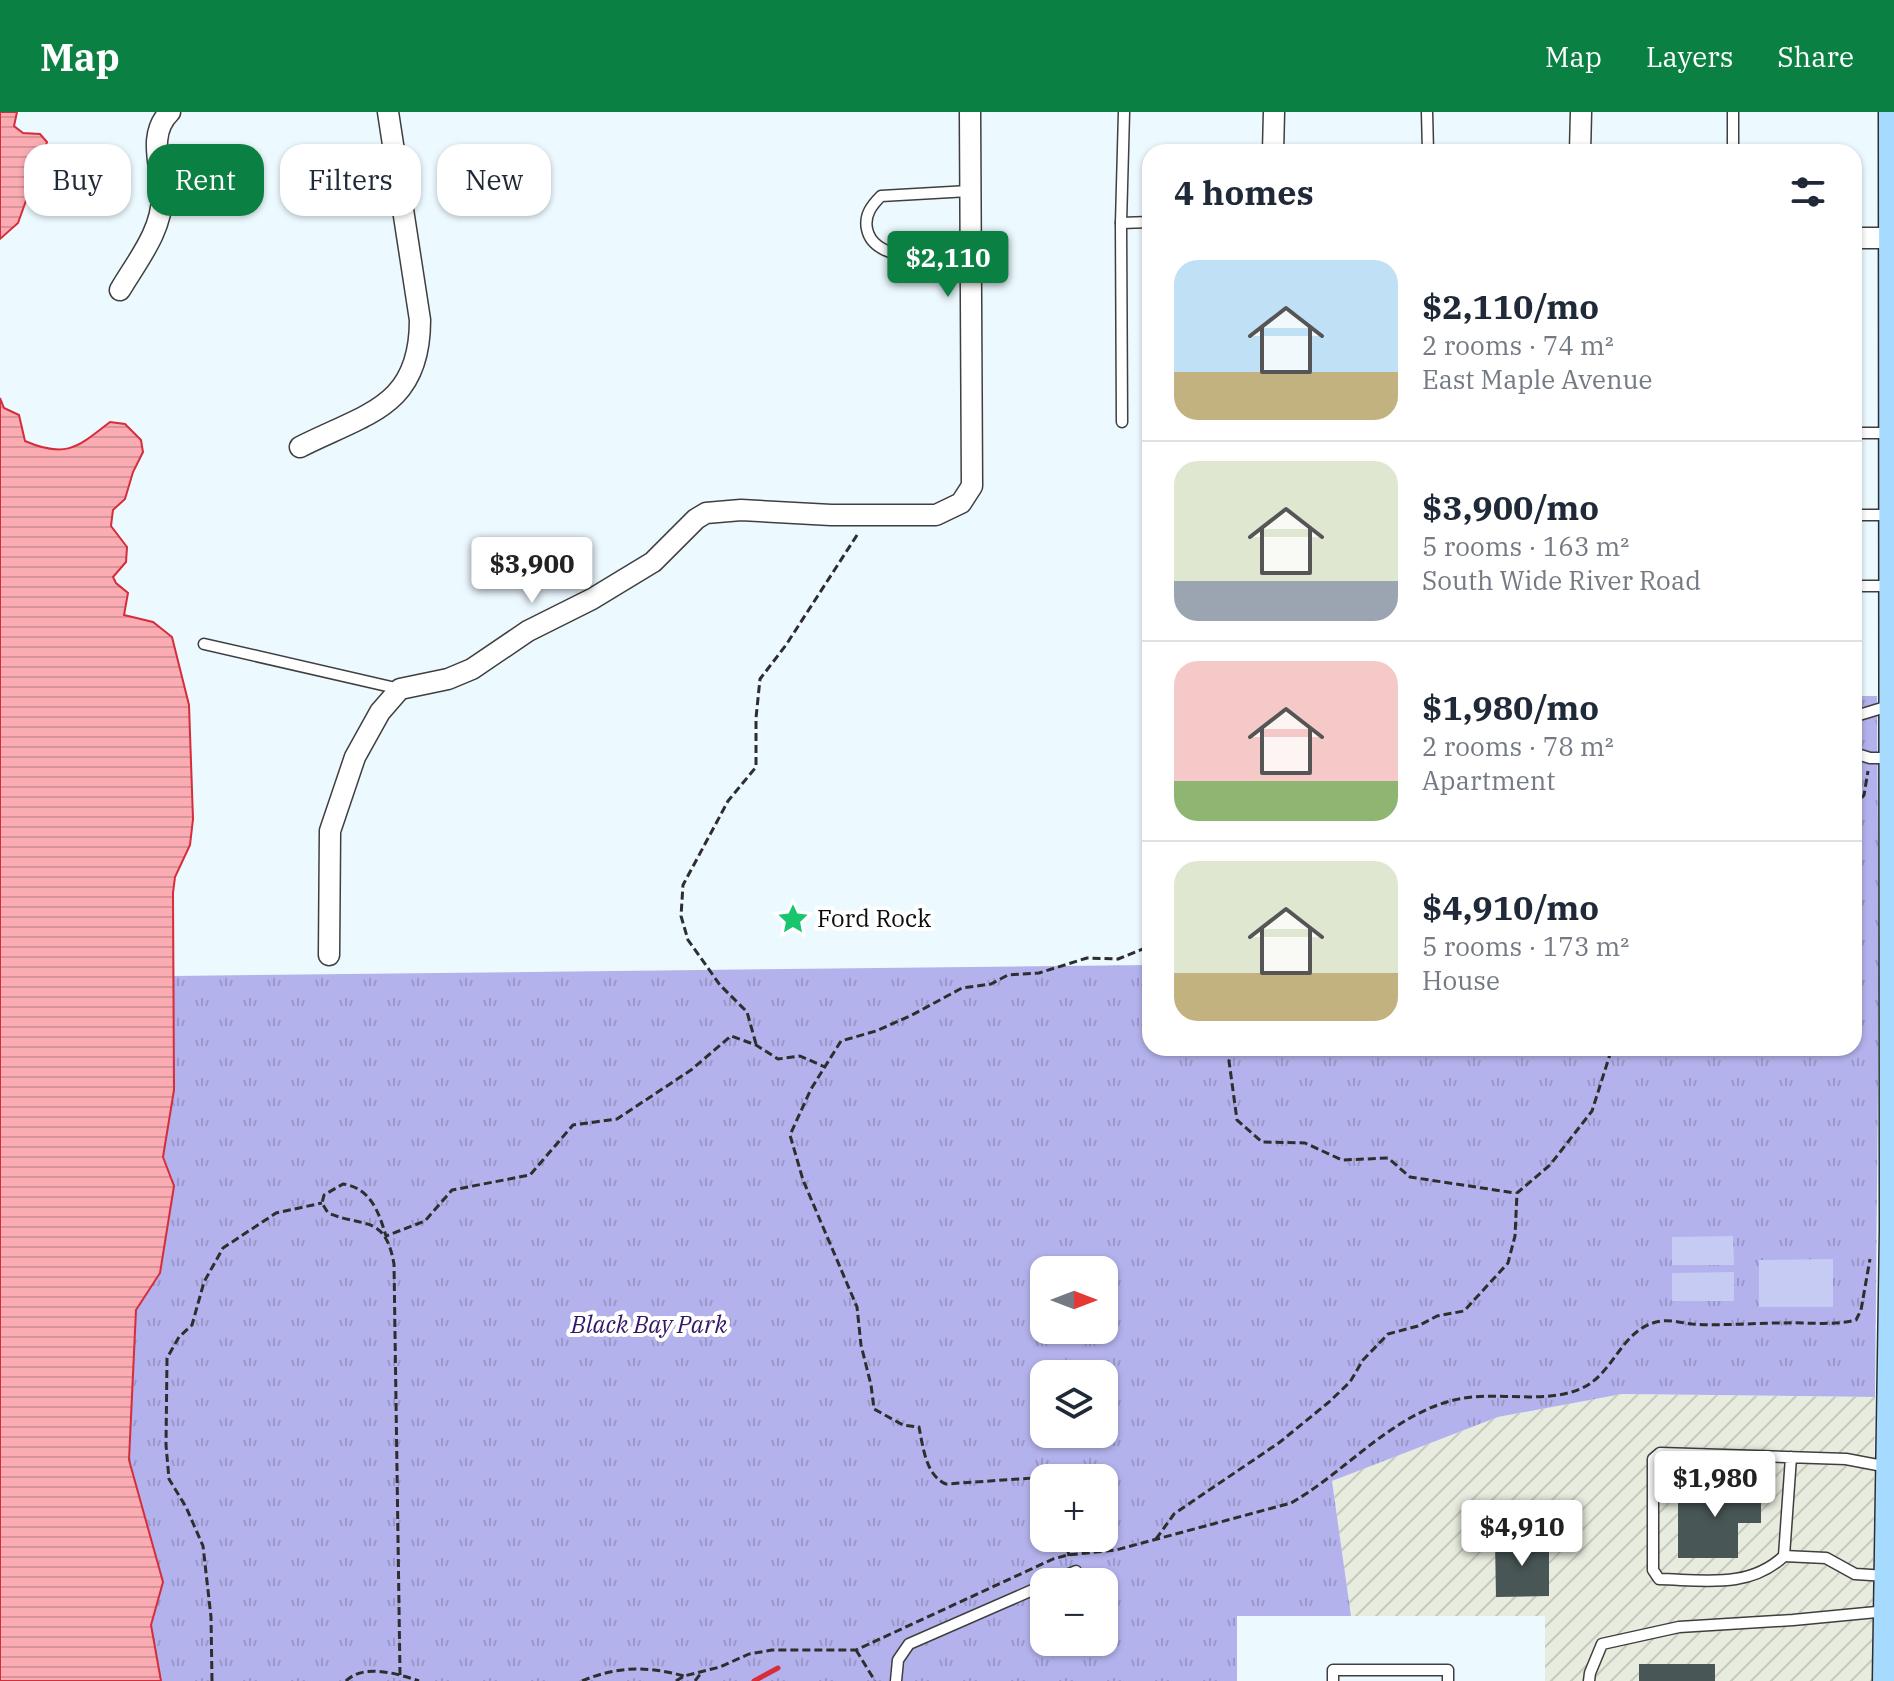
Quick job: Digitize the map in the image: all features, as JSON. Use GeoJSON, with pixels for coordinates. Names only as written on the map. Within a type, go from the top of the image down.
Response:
{"type":"FeatureCollection","features":[{"type":"Feature","properties":{"kind":"street"},"geometry":{"type":"LineString","coordinates":[[120,290],[161,213],[156,136],[161,120],[170,112]]}},
{"type":"Feature","properties":{"kind":"street"},"geometry":{"type":"LineString","coordinates":[[300,447],[381,406],[403,389],[413,371],[420,345],[420,320],[388,112]]}},
{"type":"Feature","properties":{"kind":"street"},"geometry":{"type":"LineString","coordinates":[[329,955],[330,831],[355,757],[380,712],[400,689],[448,679],[472,669],[528,631],[592,599],[653,562],[706,513],[741,510],[936,515],[961,503],[972,486],[970,112]]}},
{"type":"Feature","properties":{"kind":"street"},"geometry":{"type":"LineString","coordinates":[[1273,144],[1274,112]]}},
{"type":"Feature","properties":{"kind":"street"},"geometry":{"type":"LineString","coordinates":[[1580,144],[1581,112]]}},
{"type":"Feature","properties":{"kind":"street"},"geometry":{"type":"LineString","coordinates":[[1885,1677],[1890,1598],[1893,1404],[1894,795],[1882,758],[1894,718],[1893,112]]}},
{"type":"Feature","properties":{"kind":"street"},"geometry":{"type":"LineString","coordinates":[[1862,238],[1893,238]]}},
{"type":"Feature","properties":{"kind":"lane"},"geometry":{"type":"LineString","coordinates":[[1122,422],[1124,112]]}},
{"type":"Feature","properties":{"kind":"lane"},"geometry":{"type":"LineString","coordinates":[[1427,112],[1428,144]]}},
{"type":"Feature","properties":{"kind":"lane"},"geometry":{"type":"LineString","coordinates":[[1733,112],[1733,144]]}},
{"type":"Feature","properties":{"kind":"lane"},"geometry":{"type":"LineString","coordinates":[[969,191],[881,196],[870,207],[866,225],[871,241],[886,251],[910,257],[970,258]]}},
{"type":"Feature","properties":{"kind":"lane"},"geometry":{"type":"LineString","coordinates":[[1121,223],[1142,222]]}},
{"type":"Feature","properties":{"kind":"lane"},"geometry":{"type":"LineString","coordinates":[[1862,433],[1892,433]]}},
{"type":"Feature","properties":{"kind":"lane"},"geometry":{"type":"LineString","coordinates":[[1862,515],[1893,515]]}},
{"type":"Feature","properties":{"kind":"lane"},"geometry":{"type":"LineString","coordinates":[[1862,586],[1893,586]]}},
{"type":"Feature","properties":{"kind":"lane"},"geometry":{"type":"LineString","coordinates":[[204,644],[400,689]]}},
{"type":"Feature","properties":{"kind":"lane"},"geometry":{"type":"LineString","coordinates":[[1862,714],[1894,705]]}},
{"type":"Feature","properties":{"kind":"lane"},"geometry":{"type":"LineString","coordinates":[[1862,754],[1882,758]]}},
{"type":"Feature","properties":{"kind":"lane"},"geometry":{"type":"LineString","coordinates":[[1890,1598],[1826,1558],[1784,1556],[1743,1580],[1659,1579],[1653,1570],[1653,1459],[1660,1453],[1846,1459],[1891,1481]]}},
{"type":"Feature","properties":{"kind":"lane"},"geometry":{"type":"LineString","coordinates":[[1784,1556],[1791,1457]]}},
{"type":"Feature","properties":{"kind":"lane"},"geometry":{"type":"LineString","coordinates":[[896,1681],[898,1660],[909,1644],[1030,1591]]}},
{"type":"Feature","properties":{"kind":"lane"},"geometry":{"type":"LineString","coordinates":[[1589,1681],[1602,1644],[1633,1635],[1679,1627],[1793,1620],[1890,1598]]}},
{"type":"Feature","properties":{"kind":"lane"},"geometry":{"type":"LineString","coordinates":[[1333,1681],[1333,1670],[1448,1670],[1448,1681]]}},
{"type":"Feature","properties":{"kind":"path"},"geometry":{"type":"LineString","coordinates":[[756,1045],[747,1012],[720,985],[688,940],[681,916],[683,885],[728,801],[756,767],[760,679],[810,610],[869,515]]}},
{"type":"Feature","properties":{"kind":"path"},"geometry":{"type":"LineString","coordinates":[[1862,797],[1882,758]]}},
{"type":"Feature","properties":{"kind":"path"},"geometry":{"type":"LineString","coordinates":[[1030,1478],[946,1484],[938,1481],[926,1461],[919,1427],[903,1425],[874,1409],[857,1307],[803,1180],[790,1135],[841,1041],[876,1031],[962,988],[991,984],[1008,975],[1039,973],[1087,958],[1118,959],[1142,949]]}},
{"type":"Feature","properties":{"kind":"path"},"geometry":{"type":"LineString","coordinates":[[386,1236],[425,1221],[452,1190],[530,1175],[573,1125],[617,1119],[691,1070],[731,1036],[756,1045],[778,1059],[800,1056],[825,1067]]}},
{"type":"Feature","properties":{"kind":"path"},"geometry":{"type":"LineString","coordinates":[[1231,1056],[1237,1120],[1262,1142],[1305,1143],[1342,1160],[1388,1158],[1410,1177],[1517,1193]]}},
{"type":"Feature","properties":{"kind":"path"},"geometry":{"type":"LineString","coordinates":[[1156,1539],[1174,1514],[1280,1442],[1329,1402],[1350,1382],[1363,1360],[1388,1334],[1418,1326],[1437,1316],[1464,1311],[1508,1263],[1515,1236],[1517,1193],[1550,1165],[1592,1111],[1609,1056]]}},
{"type":"Feature","properties":{"kind":"path"},"geometry":{"type":"LineString","coordinates":[[386,1236],[374,1225],[328,1213],[322,1203],[324,1195],[339,1186],[350,1185],[372,1200],[381,1216],[386,1236],[395,1275],[400,1675]]}},
{"type":"Feature","properties":{"kind":"path"},"geometry":{"type":"LineString","coordinates":[[212,1681],[211,1617],[203,1546],[186,1507],[169,1479],[166,1445],[167,1358],[179,1337],[192,1325],[204,1282],[223,1248],[276,1213],[322,1203]]}},
{"type":"Feature","properties":{"kind":"path"},"geometry":{"type":"LineString","coordinates":[[676,1681],[749,1654],[772,1650],[856,1650],[1047,1561],[1068,1555],[1116,1550],[1291,1503],[1399,1424],[1453,1400],[1478,1396],[1545,1395],[1582,1389],[1597,1378],[1627,1339],[1645,1326],[1661,1321],[1692,1324],[1856,1320],[1870,1254]]}},
{"type":"Feature","properties":{"kind":"path"},"geometry":{"type":"LineString","coordinates":[[856,1650],[875,1681]]}},
{"type":"Feature","properties":{"kind":"path"},"geometry":{"type":"LineString","coordinates":[[582,1681],[616,1669],[655,1668],[684,1676]]}},
{"type":"Feature","properties":{"kind":"path"},"geometry":{"type":"LineString","coordinates":[[346,1681],[351,1676],[366,1672],[400,1675],[419,1681]]}},
{"type":"Feature","properties":{"kind":"path"},"geometry":{"type":"LineString","coordinates":[[695,1681],[701,1673]]}},
{"type":"Feature","properties":{"kind":"shaded area"},"geometry":{"type":"Polygon","coordinates":[[[0,112],[17,112],[14,126],[23,133],[40,134],[47,142],[24,144],[24,206],[18,223],[0,239],[0,112]]]}},
{"type":"Feature","properties":{"kind":"shaded area"},"geometry":{"type":"Polygon","coordinates":[[[0,398],[4,408],[19,415],[25,441],[39,446],[71,448],[110,422],[125,424],[141,440],[143,452],[125,499],[113,510],[111,526],[127,547],[126,562],[113,577],[128,593],[124,615],[153,622],[172,637],[189,705],[193,819],[190,845],[175,877],[173,893],[174,1090],[163,1157],[174,1186],[160,1273],[136,1310],[129,1460],[163,1582],[151,1625],[161,1681],[0,1681],[0,398]]]}},
{"type":"Feature","properties":{"kind":"shaded area"},"geometry":{"type":"Polygon","coordinates":[[[1733,1236],[1734,1265],[1672,1265],[1672,1237],[1733,1236]]]}},
{"type":"Feature","properties":{"kind":"shaded area"},"geometry":{"type":"Polygon","coordinates":[[[1833,1259],[1833,1307],[1759,1307],[1759,1260],[1833,1259]]]}},
{"type":"Feature","properties":{"kind":"shaded area"},"geometry":{"type":"Polygon","coordinates":[[[1734,1272],[1734,1301],[1672,1301],[1672,1273],[1734,1272]]]}},
{"type":"Feature","properties":{"kind":"shaded area"},"geometry":{"type":"Polygon","coordinates":[[[1622,1394],[1875,1397],[1872,1681],[1545,1681],[1545,1616],[1351,1616],[1332,1481],[1498,1417],[1622,1394]]]}},
{"type":"Feature","properties":{"kind":"green space","name":"Black Bay Park"},"geometry":{"type":"Polygon","coordinates":[[[1862,696],[1877,696],[1879,983],[1875,1397],[1622,1394],[1498,1417],[1332,1481],[1351,1616],[1237,1616],[1237,1681],[161,1681],[151,1625],[163,1582],[129,1460],[136,1310],[160,1273],[174,1186],[163,1157],[174,1090],[172,976],[1142,965],[1142,1056],[1862,1056],[1862,696]]]}},
{"type":"Feature","properties":{"kind":"building"},"geometry":{"type":"Polygon","coordinates":[[[1678,1485],[1761,1485],[1761,1523],[1738,1523],[1738,1558],[1678,1558],[1678,1485]]]}},
{"type":"Feature","properties":{"kind":"building"},"geometry":{"type":"Polygon","coordinates":[[[1495,1540],[1549,1540],[1549,1596],[1496,1597],[1495,1540]]]}},
{"type":"Feature","properties":{"kind":"building"},"geometry":{"type":"Polygon","coordinates":[[[1639,1664],[1715,1664],[1715,1681],[1639,1681],[1639,1664]]]}},
{"type":"Feature","properties":{"kind":"waterway"},"geometry":{"type":"LineString","coordinates":[[754,1681],[778,1668]]}},
{"type":"Feature","properties":{"kind":"place","name":"Ford Rock"},"geometry":{"type":"Point","coordinates":[793,919]}}]}
